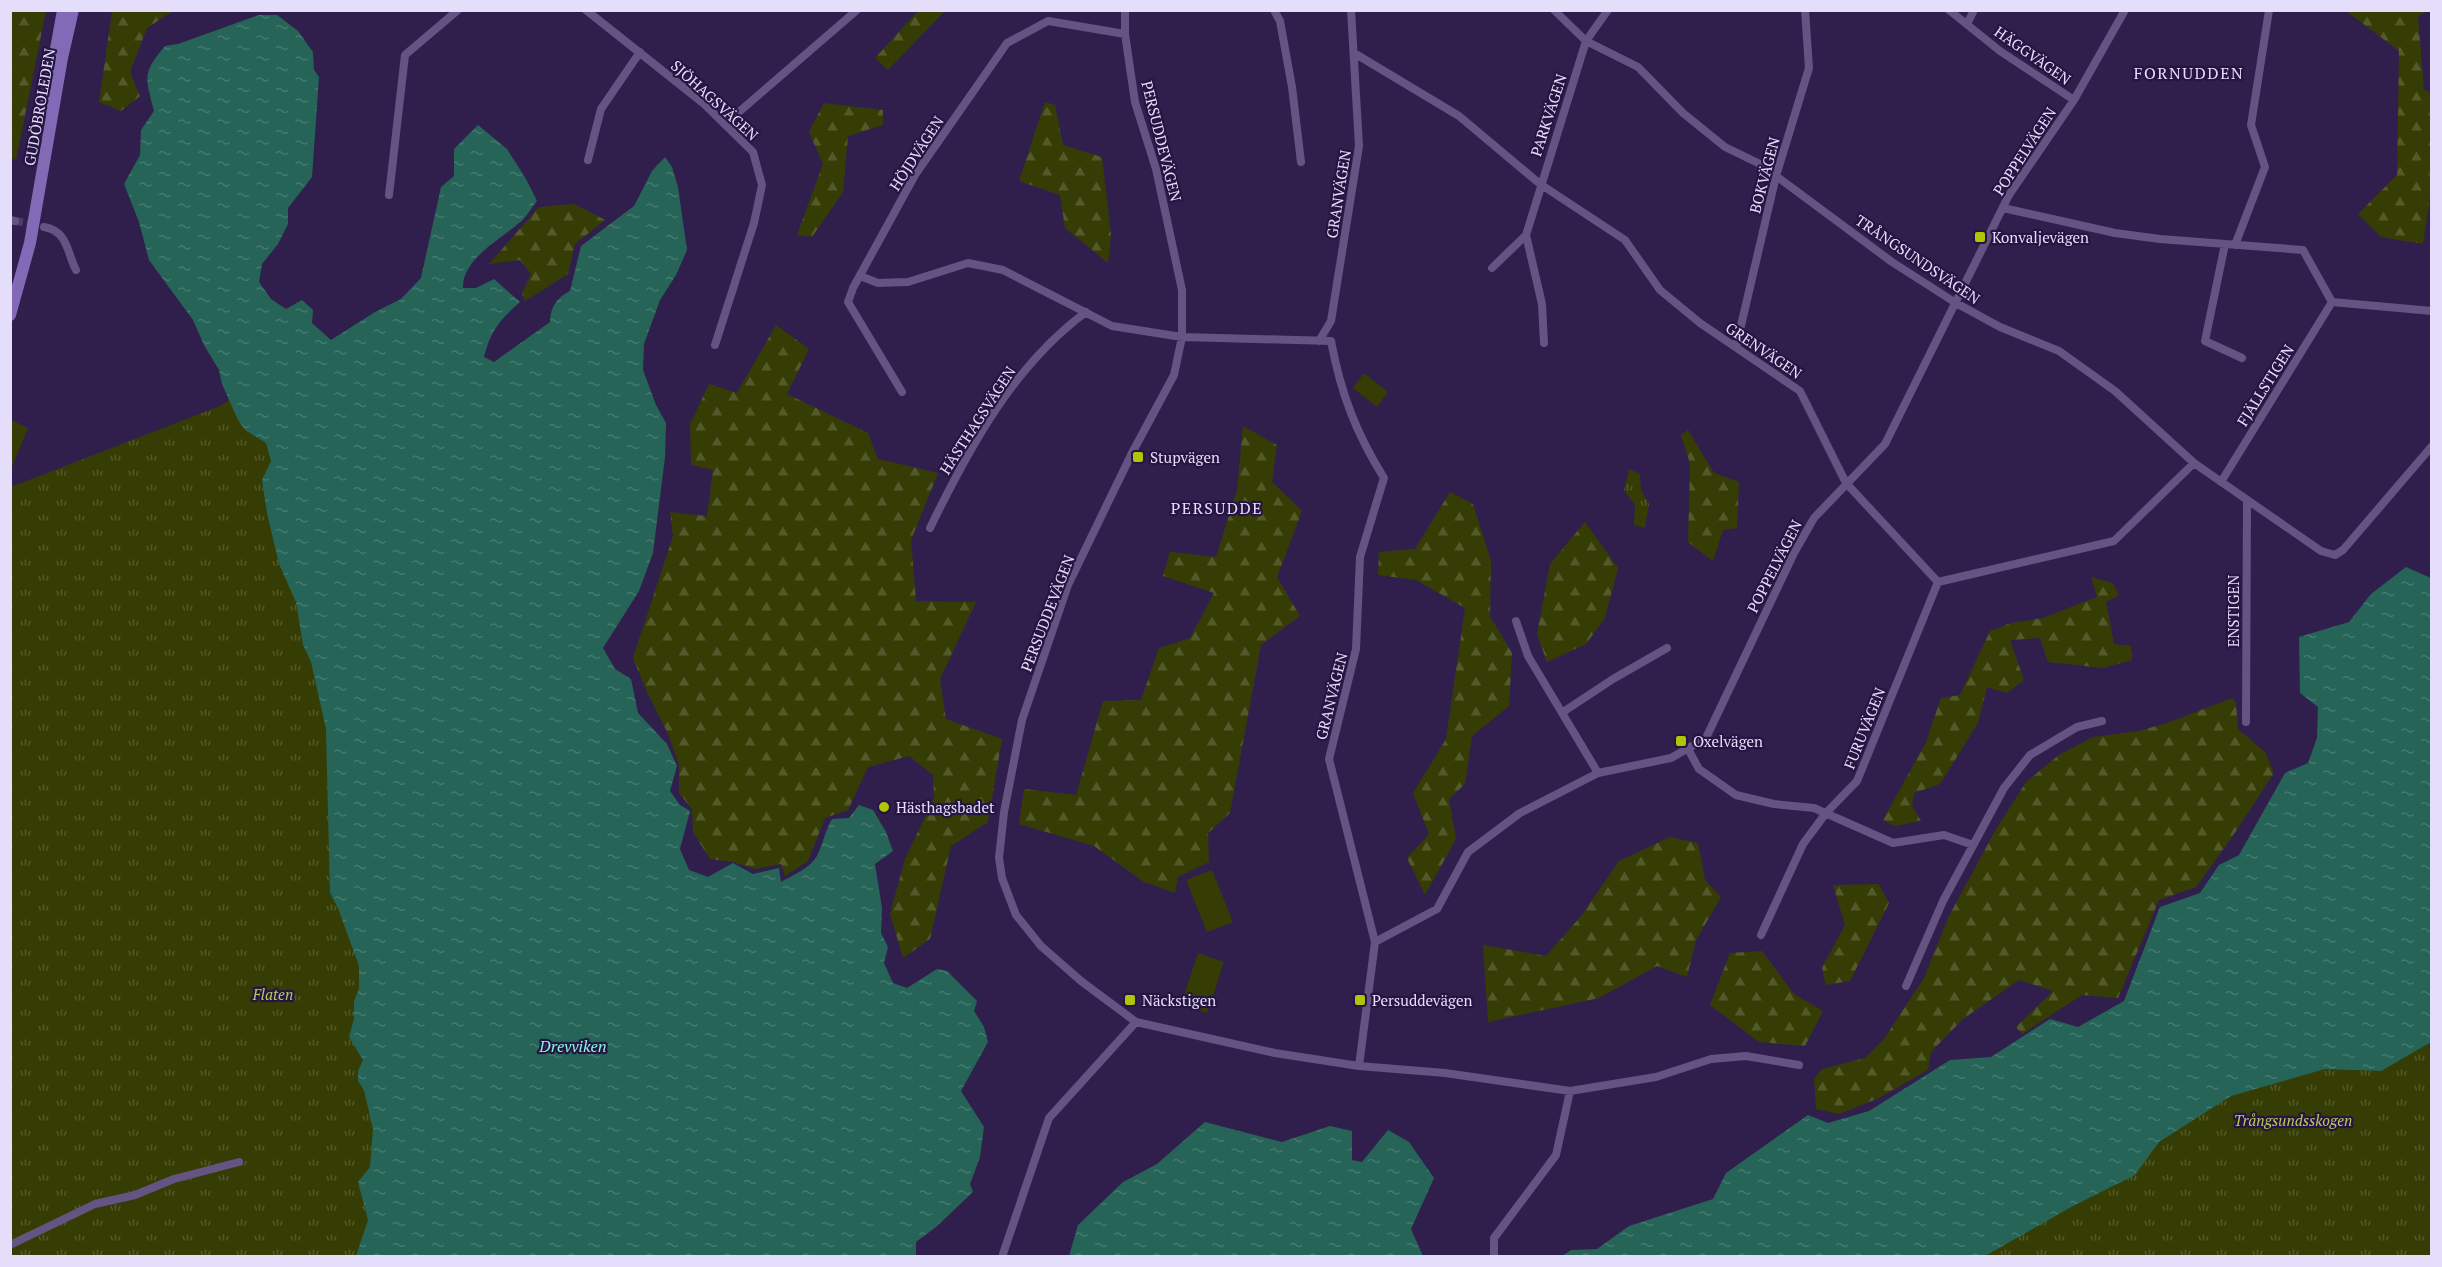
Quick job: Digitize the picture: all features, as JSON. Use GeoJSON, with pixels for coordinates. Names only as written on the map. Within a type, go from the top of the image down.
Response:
{"type":"FeatureCollection","features":[{"type":"Feature","properties":{"kind":"main road","name":"GUDÖBROLEDEN"},"geometry":{"type":"LineString","coordinates":[[10,282],[22,242],[63,10]]}},
{"type":"Feature","properties":{"kind":"main road","name":"GUDÖBROLEDEN"},"geometry":{"type":"LineString","coordinates":[[10,315],[30,243],[62,58],[74,10]]}},
{"type":"Feature","properties":{"kind":"street"},"geometry":{"type":"LineString","coordinates":[[389,195],[405,55],[458,10]]}},
{"type":"Feature","properties":{"kind":"street","name":"SJÖHAGSVÄGEN"},"geometry":{"type":"LineString","coordinates":[[586,10],[703,103],[753,152],[762,185],[754,223],[715,345]]}},
{"type":"Feature","properties":{"kind":"street"},"geometry":{"type":"LineString","coordinates":[[725,124],[857,10]]}},
{"type":"Feature","properties":{"kind":"street","name":"PERSUDDEVÄGEN"},"geometry":{"type":"LineString","coordinates":[[1125,10],[1125,34],[1135,102],[1156,169],[1182,290],[1182,337],[1174,375],[1132,453],[1068,585],[1022,720],[1004,813],[999,858],[1002,878],[1016,915],[1041,946],[1081,981],[1136,1022],[1275,1053],[1359,1066],[1445,1072],[1570,1091],[1656,1077],[1711,1059],[1746,1056],[1799,1065]]}},
{"type":"Feature","properties":{"kind":"street"},"geometry":{"type":"LineString","coordinates":[[1274,10],[1280,21],[1292,87],[1301,162]]}},
{"type":"Feature","properties":{"kind":"street","name":"GRANVÄGEN"},"geometry":{"type":"LineString","coordinates":[[1319,342],[1331,321],[1359,146],[1351,10]]}},
{"type":"Feature","properties":{"kind":"street","name":"TRÅNGSUNDSVÄGEN"},"geometry":{"type":"LineString","coordinates":[[1554,10],[1586,41],[1638,67],[1683,113],[1725,147],[1760,164],[1892,262],[1956,303],[2000,327],[2059,351],[2115,391],[2194,463],[2321,551],[2336,555],[2343,550],[2432,446]]}},
{"type":"Feature","properties":{"kind":"street","name":"PARKVÄGEN"},"geometry":{"type":"LineString","coordinates":[[1544,343],[1542,304],[1526,235],[1586,41],[1608,10]]}},
{"type":"Feature","properties":{"kind":"street","name":"BOKVÄGEN"},"geometry":{"type":"LineString","coordinates":[[1736,347],[1776,176],[1809,68],[1805,10]]}},
{"type":"Feature","properties":{"kind":"street","name":"HÄGGVÄGEN"},"geometry":{"type":"LineString","coordinates":[[1949,10],[2000,51],[2073,100]]}},
{"type":"Feature","properties":{"kind":"street"},"geometry":{"type":"LineString","coordinates":[[1967,24],[1974,10]]}},
{"type":"Feature","properties":{"kind":"street","name":"POPPELVÄGEN"},"geometry":{"type":"LineString","coordinates":[[1375,942],[1437,909],[1468,852],[1520,813],[1598,772],[1671,758],[1706,738],[1794,553],[1814,518],[1885,444],[2009,195],[2073,100],[2125,10]]}},
{"type":"Feature","properties":{"kind":"street"},"geometry":{"type":"LineString","coordinates":[[2235,245],[2265,167],[2252,125],[2269,10]]}},
{"type":"Feature","properties":{"kind":"street","name":"HÖJDVÄGEN"},"geometry":{"type":"LineString","coordinates":[[902,392],[848,302],[915,175],[1007,44],[1048,21],[1125,34]]}},
{"type":"Feature","properties":{"kind":"street"},"geometry":{"type":"LineString","coordinates":[[588,160],[601,109],[640,52]]}},
{"type":"Feature","properties":{"kind":"street","name":"GRENVÄGEN"},"geometry":{"type":"LineString","coordinates":[[1354,53],[1460,116],[1540,184],[1625,240],[1660,290],[1700,323],[1800,391],[1846,483],[1938,582]]}},
{"type":"Feature","properties":{"kind":"street"},"geometry":{"type":"LineString","coordinates":[[2003,208],[2115,233],[2302,250],[2332,302],[2432,311]]}},
{"type":"Feature","properties":{"kind":"street"},"geometry":{"type":"LineString","coordinates":[[44,227],[53,228],[67,242],[76,270]]}},
{"type":"Feature","properties":{"kind":"street"},"geometry":{"type":"LineString","coordinates":[[1492,268],[1526,235]]}},
{"type":"Feature","properties":{"kind":"street"},"geometry":{"type":"LineString","coordinates":[[2225,244],[2205,341],[2242,358]]}},
{"type":"Feature","properties":{"kind":"street"},"geometry":{"type":"LineString","coordinates":[[860,276],[878,283],[908,282],[968,263],[1003,270],[1112,326],[1182,337],[1319,342]]}},
{"type":"Feature","properties":{"kind":"street","name":"FJÄLLSTIGEN"},"geometry":{"type":"LineString","coordinates":[[2221,482],[2332,302]]}},
{"type":"Feature","properties":{"kind":"street","name":"HÄSTHAGSVÄGEN"},"geometry":{"type":"LineString","coordinates":[[930,528],[956,474],[1014,381],[1065,328],[1086,312]]}},
{"type":"Feature","properties":{"kind":"street","name":"GRANVÄGEN"},"geometry":{"type":"LineString","coordinates":[[1319,342],[1331,341],[1339,382],[1359,434],[1384,478],[1360,557],[1356,649],[1329,759],[1375,942],[1359,1066]]}},
{"type":"Feature","properties":{"kind":"street"},"geometry":{"type":"LineString","coordinates":[[1938,582],[2114,541],[2194,463]]}},
{"type":"Feature","properties":{"kind":"street","name":"ENSTIGEN"},"geometry":{"type":"LineString","coordinates":[[2246,722],[2247,500]]}},
{"type":"Feature","properties":{"kind":"street","name":"FURUVÄGEN"},"geometry":{"type":"LineString","coordinates":[[1761,935],[1803,844],[1826,813],[1857,781],[1938,582]]}},
{"type":"Feature","properties":{"kind":"street"},"geometry":{"type":"LineString","coordinates":[[1516,621],[1528,656],[1598,772]]}},
{"type":"Feature","properties":{"kind":"street"},"geometry":{"type":"LineString","coordinates":[[1563,712],[1613,679],[1667,648]]}},
{"type":"Feature","properties":{"kind":"street"},"geometry":{"type":"LineString","coordinates":[[1906,986],[1943,901],[2004,788],[2030,755],[2077,727],[2102,721]]}},
{"type":"Feature","properties":{"kind":"street"},"geometry":{"type":"LineString","coordinates":[[1688,749],[1699,769],[1736,795],[1774,804],[1814,808],[1893,843],[1944,835],[1973,845]]}},
{"type":"Feature","properties":{"kind":"street"},"geometry":{"type":"LineString","coordinates":[[1003,1254],[1049,1118],[1136,1022]]}},
{"type":"Feature","properties":{"kind":"street"},"geometry":{"type":"LineString","coordinates":[[1494,1257],[1494,1238],[1556,1155],[1570,1091]]}},
{"type":"Feature","properties":{"kind":"street"},"geometry":{"type":"LineString","coordinates":[[10,1245],[95,1204],[135,1194],[174,1179],[239,1162]]}},
{"type":"Feature","properties":{"kind":"green space"},"geometry":{"type":"Polygon","coordinates":[[[919,10],[945,11],[888,70],[875,58],[919,10]]]}},
{"type":"Feature","properties":{"kind":"green space"},"geometry":{"type":"Polygon","coordinates":[[[10,11],[46,11],[16,160],[10,157],[10,11]]]}},
{"type":"Feature","properties":{"kind":"green space"},"geometry":{"type":"Polygon","coordinates":[[[112,11],[173,11],[147,28],[130,72],[140,96],[121,111],[99,102],[112,11]]]}},
{"type":"Feature","properties":{"kind":"green space"},"geometry":{"type":"Polygon","coordinates":[[[2346,11],[2427,11],[2418,16],[2424,90],[2432,93],[2432,184],[2423,244],[2381,237],[2358,214],[2397,175],[2399,51],[2346,11]]]}},
{"type":"Feature","properties":{"kind":"green space"},"geometry":{"type":"Polygon","coordinates":[[[1045,102],[1055,105],[1063,145],[1102,157],[1111,234],[1108,263],[1065,228],[1060,195],[1019,181],[1045,102]]]}},
{"type":"Feature","properties":{"kind":"green space"},"geometry":{"type":"Polygon","coordinates":[[[824,103],[883,110],[883,125],[848,136],[843,192],[812,237],[797,235],[823,164],[809,132],[824,103]]]}},
{"type":"Feature","properties":{"kind":"green space"},"geometry":{"type":"Polygon","coordinates":[[[574,204],[605,220],[575,244],[568,274],[525,301],[522,293],[531,274],[520,260],[489,264],[539,207],[574,204]]]}},
{"type":"Feature","properties":{"kind":"green space"},"geometry":{"type":"Polygon","coordinates":[[[776,325],[809,349],[787,394],[868,433],[878,459],[938,473],[911,540],[916,601],[976,602],[940,679],[946,719],[1002,739],[988,822],[951,846],[930,939],[903,958],[890,914],[905,859],[934,798],[933,775],[909,756],[868,767],[848,810],[825,818],[808,861],[785,876],[781,864],[755,869],[733,862],[710,859],[693,832],[692,809],[679,793],[679,765],[668,734],[633,658],[673,536],[670,512],[707,516],[713,470],[691,465],[690,424],[709,384],[737,393],[776,325]]]}},
{"type":"Feature","properties":{"kind":"green space","name":"Flaten"},"geometry":{"type":"Polygon","coordinates":[[[282,365],[606,1256],[11,1256],[11,487],[220,406],[282,365]]]}},
{"type":"Feature","properties":{"kind":"green space"},"geometry":{"type":"Polygon","coordinates":[[[1364,373],[1388,392],[1377,407],[1353,388],[1364,373]]]}},
{"type":"Feature","properties":{"kind":"green space"},"geometry":{"type":"Polygon","coordinates":[[[11,420],[28,428],[11,469],[11,420]]]}},
{"type":"Feature","properties":{"kind":"green space"},"geometry":{"type":"Polygon","coordinates":[[[1243,426],[1277,445],[1272,482],[1302,511],[1277,577],[1300,616],[1261,645],[1230,813],[1208,833],[1209,862],[1178,877],[1175,893],[1144,882],[1094,846],[1019,824],[1024,789],[1076,795],[1103,701],[1141,700],[1159,648],[1190,638],[1214,593],[1163,576],[1170,552],[1216,557],[1237,490],[1243,426]]]}},
{"type":"Feature","properties":{"kind":"green space"},"geometry":{"type":"Polygon","coordinates":[[[1688,430],[1714,473],[1739,482],[1737,528],[1723,530],[1713,561],[1688,542],[1690,464],[1681,435],[1688,430]]]}},
{"type":"Feature","properties":{"kind":"green space"},"geometry":{"type":"Polygon","coordinates":[[[1629,469],[1640,474],[1641,490],[1649,504],[1645,528],[1634,525],[1635,505],[1624,490],[1629,469]]]}},
{"type":"Feature","properties":{"kind":"green space"},"geometry":{"type":"Polygon","coordinates":[[[1450,492],[1473,504],[1491,561],[1490,616],[1512,653],[1509,706],[1472,736],[1465,784],[1449,799],[1456,839],[1425,895],[1407,858],[1429,834],[1413,793],[1446,739],[1465,608],[1416,580],[1378,575],[1379,552],[1415,549],[1450,492]]]}},
{"type":"Feature","properties":{"kind":"green space"},"geometry":{"type":"Polygon","coordinates":[[[1585,522],[1618,568],[1605,618],[1586,644],[1547,662],[1537,634],[1550,564],[1585,522]]]}},
{"type":"Feature","properties":{"kind":"green space"},"geometry":{"type":"Polygon","coordinates":[[[2091,577],[2113,583],[2119,595],[2106,602],[2114,644],[2131,646],[2132,660],[2103,668],[2048,662],[2040,638],[2010,640],[2024,680],[2007,693],[1987,687],[1978,723],[1940,784],[1914,793],[1912,806],[1921,821],[1895,826],[1883,820],[1926,742],[1941,698],[1960,695],[1990,631],[2011,623],[2043,618],[2097,597],[2091,577]]]}},
{"type":"Feature","properties":{"kind":"green space"},"geometry":{"type":"Polygon","coordinates":[[[2232,698],[2236,702],[2238,729],[2265,752],[2274,773],[2196,887],[2159,900],[2118,998],[2082,995],[2022,1034],[2016,1027],[2053,991],[2019,980],[1963,1019],[1931,1052],[1928,1070],[1879,1098],[1839,1114],[1816,1109],[1814,1079],[1822,1069],[1865,1058],[1884,1039],[1924,978],[1949,916],[1995,831],[2026,782],[2059,755],[2093,737],[2139,731],[2170,722],[2232,698]]]}},
{"type":"Feature","properties":{"kind":"green space"},"geometry":{"type":"Polygon","coordinates":[[[1670,837],[1698,843],[1705,880],[1721,897],[1696,940],[1687,977],[1657,966],[1599,998],[1488,1022],[1483,945],[1546,956],[1581,916],[1619,861],[1670,837]]]}},
{"type":"Feature","properties":{"kind":"green space"},"geometry":{"type":"Polygon","coordinates":[[[1212,870],[1233,922],[1207,932],[1186,880],[1212,870]]]}},
{"type":"Feature","properties":{"kind":"green space"},"geometry":{"type":"Polygon","coordinates":[[[1879,884],[1889,903],[1850,981],[1826,985],[1822,968],[1845,925],[1833,885],[1879,884]]]}},
{"type":"Feature","properties":{"kind":"green space","name":"Trångsundsskogen"},"geometry":{"type":"Polygon","coordinates":[[[2431,887],[2431,1256],[1836,1256],[2431,887]]]}},
{"type":"Feature","properties":{"kind":"green space"},"geometry":{"type":"Polygon","coordinates":[[[1762,951],[1794,994],[1823,1011],[1805,1046],[1759,1042],[1710,1005],[1730,953],[1762,951]]]}},
{"type":"Feature","properties":{"kind":"green space"},"geometry":{"type":"Polygon","coordinates":[[[1198,953],[1224,962],[1207,1013],[1181,1004],[1198,953]]]}},
{"type":"Feature","properties":{"kind":"water","name":"Drevviken"},"geometry":{"type":"Polygon","coordinates":[[[259,15],[277,15],[298,31],[313,52],[314,70],[319,77],[312,177],[288,208],[288,224],[278,244],[262,264],[259,282],[271,299],[286,309],[302,300],[313,310],[312,323],[331,340],[375,312],[401,299],[421,278],[441,187],[454,176],[454,149],[478,125],[507,149],[537,201],[522,221],[475,259],[464,278],[463,288],[476,288],[494,279],[520,302],[493,332],[484,357],[494,362],[550,322],[555,304],[561,296],[570,291],[581,246],[634,206],[652,171],[665,157],[672,167],[678,187],[687,250],[676,275],[660,300],[644,344],[643,370],[656,405],[666,423],[665,457],[653,553],[639,591],[603,648],[615,669],[631,679],[638,713],[667,744],[677,766],[670,791],[680,805],[690,811],[680,849],[689,870],[708,877],[733,863],[753,874],[779,868],[781,882],[801,871],[814,860],[832,819],[849,818],[859,805],[873,810],[886,832],[893,851],[875,864],[882,908],[881,933],[888,947],[884,963],[893,983],[907,988],[937,969],[947,971],[977,1001],[974,1011],[984,1027],[988,1042],[961,1091],[984,1127],[980,1157],[970,1184],[973,1192],[936,1227],[916,1242],[916,1256],[356,1256],[368,1220],[358,1182],[370,1167],[373,1129],[364,1090],[358,1081],[358,1071],[363,1060],[349,1037],[354,1019],[354,1001],[359,989],[359,966],[338,908],[330,893],[326,729],[311,662],[303,645],[296,602],[279,564],[267,513],[262,480],[271,461],[266,443],[245,430],[238,420],[222,384],[219,370],[193,320],[149,260],[139,222],[124,184],[140,155],[141,130],[154,111],[148,77],[157,55],[165,46],[178,44],[259,15]]]}},
{"type":"Feature","properties":{"kind":"water"},"geometry":{"type":"Polygon","coordinates":[[[2406,567],[2431,578],[2431,1042],[2381,1071],[2325,1069],[2231,1096],[2159,1142],[2135,1175],[2073,1206],[1985,1256],[1562,1256],[1571,1250],[1597,1249],[1629,1226],[1713,1199],[1726,1173],[1808,1115],[1828,1123],[1869,1111],[1950,1060],[1991,1057],[2050,1019],[2078,1027],[2124,1001],[2160,907],[2200,893],[2219,865],[2239,855],[2285,773],[2308,763],[2317,738],[2318,707],[2300,693],[2299,637],[2349,622],[2371,594],[2406,567]]]}},
{"type":"Feature","properties":{"kind":"water"},"geometry":{"type":"Polygon","coordinates":[[[1205,1122],[1282,1142],[1330,1126],[1352,1131],[1352,1160],[1362,1162],[1388,1130],[1409,1142],[1434,1178],[1411,1229],[1423,1256],[1069,1256],[1078,1225],[1123,1182],[1157,1164],[1205,1122]]]}},
{"type":"Feature","properties":{"kind":"tunnel"},"geometry":{"type":"LineString","coordinates":[[15,221],[38,225]]}},
{"type":"Feature","properties":{"kind":"place","name":"Konvaljevägen"},"geometry":{"type":"Point","coordinates":[1980,237]}},
{"type":"Feature","properties":{"kind":"place","name":"Stupvägen"},"geometry":{"type":"Point","coordinates":[1138,457]}},
{"type":"Feature","properties":{"kind":"place","name":"Oxelvägen"},"geometry":{"type":"Point","coordinates":[1681,741]}},
{"type":"Feature","properties":{"kind":"place","name":"Hästhagsbadet"},"geometry":{"type":"Point","coordinates":[884,807]}},
{"type":"Feature","properties":{"kind":"place","name":"Näckstigen"},"geometry":{"type":"Point","coordinates":[1130,1000]}},
{"type":"Feature","properties":{"kind":"place","name":"Persuddevägen"},"geometry":{"type":"Point","coordinates":[1360,1000]}},
{"type":"Feature","properties":{"kind":"district","name":"FORNUDDEN"},"geometry":{"type":"Point","coordinates":[2189,73]}},
{"type":"Feature","properties":{"kind":"district","name":"PERSUDDE"},"geometry":{"type":"Point","coordinates":[1217,508]}}]}
